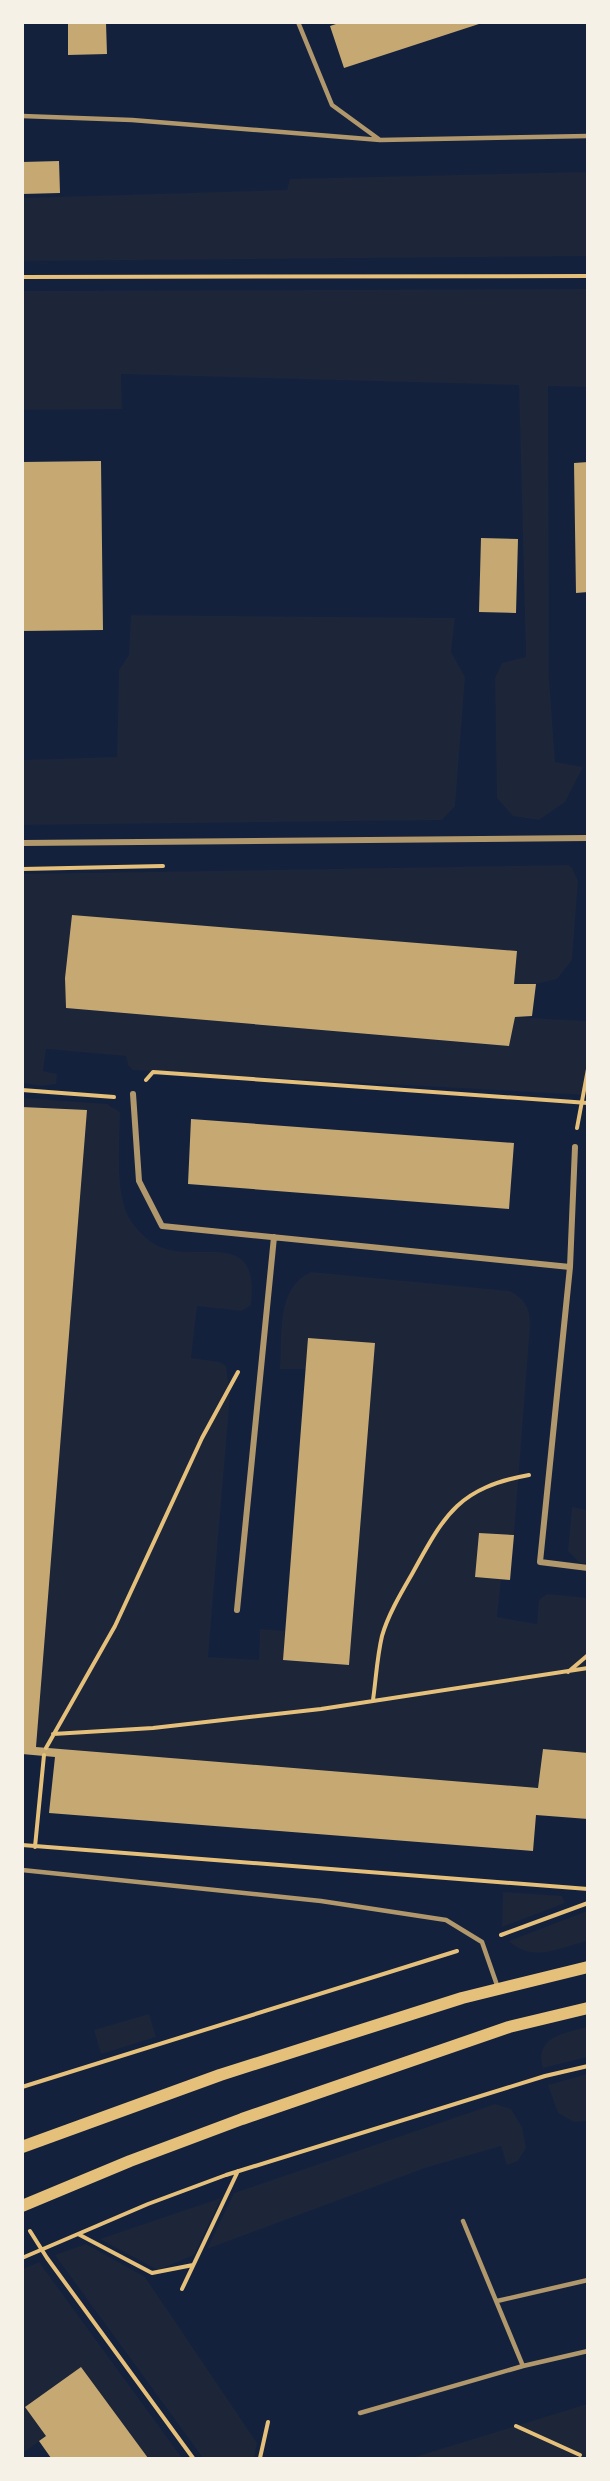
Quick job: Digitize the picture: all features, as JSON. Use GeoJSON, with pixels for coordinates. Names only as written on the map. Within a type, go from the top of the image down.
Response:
{"type":"FeatureCollection","features":[{"type":"Feature","properties":{"kind":"main road"},"geometry":{"type":"LineString","coordinates":[[22,2147],[220,2074],[462,1998],[498,1991],[588,1967]]}},
{"type":"Feature","properties":{"kind":"main road"},"geometry":{"type":"LineString","coordinates":[[22,2206],[130,2161],[242,2119],[509,2027],[588,2008]]}},
{"type":"Feature","properties":{"kind":"street"},"geometry":{"type":"LineString","coordinates":[[22,843],[588,838]]}},
{"type":"Feature","properties":{"kind":"street"},"geometry":{"type":"LineString","coordinates":[[133,1094],[139,1181],[162,1226],[570,1267]]}},
{"type":"Feature","properties":{"kind":"street"},"geometry":{"type":"LineString","coordinates":[[575,1147],[570,1267],[540,1562],[588,1568]]}},
{"type":"Feature","properties":{"kind":"street"},"geometry":{"type":"LineString","coordinates":[[237,1610],[274,1237]]}},
{"type":"Feature","properties":{"kind":"lane"},"geometry":{"type":"LineString","coordinates":[[298,22],[332,105],[380,141]]}},
{"type":"Feature","properties":{"kind":"lane"},"geometry":{"type":"LineString","coordinates":[[22,116],[132,120],[380,141],[588,136]]}},
{"type":"Feature","properties":{"kind":"lane"},"geometry":{"type":"LineString","coordinates":[[22,1870],[321,1901],[446,1920],[482,1942],[498,1991]]}},
{"type":"Feature","properties":{"kind":"lane"},"geometry":{"type":"LineString","coordinates":[[463,2221],[523,2366]]}},
{"type":"Feature","properties":{"kind":"lane"},"geometry":{"type":"LineString","coordinates":[[497,2301],[588,2280]]}},
{"type":"Feature","properties":{"kind":"lane"},"geometry":{"type":"LineString","coordinates":[[360,2413],[523,2366],[588,2351]]}},
{"type":"Feature","properties":{"kind":"path"},"geometry":{"type":"LineString","coordinates":[[22,277],[588,276]]}},
{"type":"Feature","properties":{"kind":"path"},"geometry":{"type":"LineString","coordinates":[[575,1147],[588,1069]]}},
{"type":"Feature","properties":{"kind":"path"},"geometry":{"type":"LineString","coordinates":[[22,1090],[117,1098],[133,1094],[153,1072],[588,1103]]}},
{"type":"Feature","properties":{"kind":"path"},"geometry":{"type":"LineString","coordinates":[[46,1748],[115,1626],[201,1438],[239,1369]]}},
{"type":"Feature","properties":{"kind":"path"},"geometry":{"type":"LineString","coordinates":[[373,1700],[382,1635],[402,1592],[439,1525],[458,1504],[495,1481],[549,1472]]}},
{"type":"Feature","properties":{"kind":"path"},"geometry":{"type":"LineString","coordinates":[[567,1672],[588,1655]]}},
{"type":"Feature","properties":{"kind":"path"},"geometry":{"type":"LineString","coordinates":[[53,1734],[153,1728],[373,1700],[588,1668]]}},
{"type":"Feature","properties":{"kind":"path"},"geometry":{"type":"LineString","coordinates":[[35,1847],[44,1755]]}},
{"type":"Feature","properties":{"kind":"path"},"geometry":{"type":"LineString","coordinates":[[22,1845],[588,1889]]}},
{"type":"Feature","properties":{"kind":"path"},"geometry":{"type":"LineString","coordinates":[[22,2087],[482,1942],[588,1903]]}},
{"type":"Feature","properties":{"kind":"path"},"geometry":{"type":"LineString","coordinates":[[22,2258],[238,2171],[545,2076],[588,2066]]}},
{"type":"Feature","properties":{"kind":"path"},"geometry":{"type":"LineString","coordinates":[[182,2289],[238,2171]]}},
{"type":"Feature","properties":{"kind":"path"},"geometry":{"type":"LineString","coordinates":[[30,2231],[194,2458]]}},
{"type":"Feature","properties":{"kind":"path"},"geometry":{"type":"LineString","coordinates":[[78,2234],[152,2273],[193,2265]]}},
{"type":"Feature","properties":{"kind":"path"},"geometry":{"type":"LineString","coordinates":[[260,2458],[268,2422]]}},
{"type":"Feature","properties":{"kind":"path"},"geometry":{"type":"LineString","coordinates":[[516,2426],[580,2455]]}},
{"type":"Feature","properties":{"kind":"shaded area"},"geometry":{"type":"Polygon","coordinates":[[[587,172],[587,256],[23,261],[23,198],[287,190],[290,179],[587,172]]]}},
{"type":"Feature","properties":{"kind":"shaded area"},"geometry":{"type":"Polygon","coordinates":[[[587,289],[587,387],[548,386],[549,679],[555,762],[583,767],[565,802],[539,820],[513,816],[497,798],[495,678],[502,663],[526,657],[519,385],[121,374],[122,409],[23,410],[23,291],[587,289]]]}},
{"type":"Feature","properties":{"kind":"shaded area"},"geometry":{"type":"Polygon","coordinates":[[[131,615],[455,618],[451,652],[465,677],[455,806],[442,820],[23,825],[23,760],[117,757],[119,670],[129,655],[131,615]]]}},
{"type":"Feature","properties":{"kind":"shaded area"},"geometry":{"type":"Polygon","coordinates":[[[568,865],[572,868],[578,881],[572,960],[557,979],[536,984],[514,984],[517,951],[72,916],[65,978],[66,1008],[508,1046],[515,1017],[587,1021],[587,1095],[133,1070],[128,1065],[126,1056],[46,1049],[43,1071],[57,1074],[56,1084],[41,1086],[23,1083],[22,874],[568,865]]]}},
{"type":"Feature","properties":{"kind":"shaded area"},"geometry":{"type":"Polygon","coordinates":[[[23,1098],[107,1104],[120,1112],[120,1183],[122,1198],[133,1224],[158,1246],[174,1251],[223,1253],[236,1256],[246,1265],[251,1280],[251,1305],[242,1311],[197,1306],[191,1358],[220,1362],[226,1366],[230,1396],[208,1657],[259,1660],[260,1629],[285,1631],[283,1660],[349,1665],[375,1344],[309,1338],[306,1369],[280,1369],[283,1314],[291,1289],[311,1272],[510,1291],[523,1301],[528,1309],[530,1326],[514,1535],[479,1533],[475,1577],[501,1579],[497,1617],[537,1624],[539,1600],[547,1594],[587,1598],[587,1753],[543,1749],[538,1788],[36,1747],[87,1110],[23,1107],[23,1098]]]}},
{"type":"Feature","properties":{"kind":"shaded area"},"geometry":{"type":"Polygon","coordinates":[[[572,1507],[587,1510],[587,1564],[580,1563],[568,1551],[572,1507]]]}},
{"type":"Feature","properties":{"kind":"shaded area"},"geometry":{"type":"Polygon","coordinates":[[[503,1892],[562,1896],[565,1903],[502,1927],[503,1892]]]}},
{"type":"Feature","properties":{"kind":"shaded area"},"geometry":{"type":"Polygon","coordinates":[[[587,1911],[587,1941],[537,1953],[518,1948],[509,1941],[587,1911]]]}},
{"type":"Feature","properties":{"kind":"shaded area"},"geometry":{"type":"Polygon","coordinates":[[[149,2014],[156,2037],[101,2054],[94,2030],[149,2014]]]}},
{"type":"Feature","properties":{"kind":"shaded area"},"geometry":{"type":"Polygon","coordinates":[[[587,2027],[587,2057],[543,2068],[541,2058],[547,2043],[561,2034],[587,2027]]]}},
{"type":"Feature","properties":{"kind":"shaded area"},"geometry":{"type":"Polygon","coordinates":[[[587,2074],[587,2121],[574,2122],[558,2113],[548,2085],[587,2074]]]}},
{"type":"Feature","properties":{"kind":"shaded area"},"geometry":{"type":"Polygon","coordinates":[[[495,2104],[511,2109],[522,2127],[526,2148],[518,2161],[507,2165],[501,2146],[425,2168],[207,2249],[234,2193],[495,2104]]]}},
{"type":"Feature","properties":{"kind":"shaded area"},"geometry":{"type":"Polygon","coordinates":[[[221,2198],[194,2255],[158,2270],[100,2239],[221,2198]]]}},
{"type":"Feature","properties":{"kind":"shaded area"},"geometry":{"type":"Polygon","coordinates":[[[86,2244],[145,2277],[257,2443],[254,2458],[203,2458],[55,2255],[86,2244]]]}},
{"type":"Feature","properties":{"kind":"shaded area"},"geometry":{"type":"Polygon","coordinates":[[[39,2262],[182,2458],[148,2458],[81,2367],[25,2407],[22,2404],[23,2269],[39,2262]]]}},
{"type":"Feature","properties":{"kind":"shaded area"},"geometry":{"type":"Polygon","coordinates":[[[587,2404],[587,2458],[412,2458],[587,2404]]]}},
{"type":"Feature","properties":{"kind":"shaded area"},"geometry":{"type":"Polygon","coordinates":[[[25,2407],[46,2436],[23,2453],[22,2409],[25,2407]]]}},
{"type":"Feature","properties":{"kind":"building"},"geometry":{"type":"Polygon","coordinates":[[[342,22],[482,23],[344,68],[330,26],[342,22]]]}},
{"type":"Feature","properties":{"kind":"building"},"geometry":{"type":"Polygon","coordinates":[[[106,23],[107,54],[68,55],[68,24],[106,23]]]}},
{"type":"Feature","properties":{"kind":"building"},"geometry":{"type":"Polygon","coordinates":[[[59,161],[60,193],[22,194],[22,162],[59,161]]]}},
{"type":"Feature","properties":{"kind":"building"},"geometry":{"type":"Polygon","coordinates":[[[101,461],[103,630],[22,631],[22,462],[101,461]]]}},
{"type":"Feature","properties":{"kind":"building"},"geometry":{"type":"Polygon","coordinates":[[[588,462],[588,592],[576,593],[574,463],[588,462]]]}},
{"type":"Feature","properties":{"kind":"building"},"geometry":{"type":"Polygon","coordinates":[[[481,538],[518,539],[516,613],[479,612],[481,538]]]}},
{"type":"Feature","properties":{"kind":"building"},"geometry":{"type":"Polygon","coordinates":[[[72,915],[517,951],[514,984],[536,984],[532,1016],[515,1017],[509,1046],[66,1008],[65,978],[72,915]]]}},
{"type":"Feature","properties":{"kind":"building"},"geometry":{"type":"Polygon","coordinates":[[[22,1107],[87,1110],[36,1747],[538,1788],[543,1749],[588,1753],[588,1819],[536,1815],[533,1851],[49,1813],[55,1757],[22,1754],[22,1107]]]}},
{"type":"Feature","properties":{"kind":"building"},"geometry":{"type":"Polygon","coordinates":[[[191,1119],[514,1143],[509,1209],[188,1184],[191,1119]]]}},
{"type":"Feature","properties":{"kind":"building"},"geometry":{"type":"Polygon","coordinates":[[[308,1338],[375,1343],[349,1665],[283,1660],[308,1338]]]}},
{"type":"Feature","properties":{"kind":"building"},"geometry":{"type":"Polygon","coordinates":[[[479,1533],[514,1535],[510,1580],[475,1577],[479,1533]]]}},
{"type":"Feature","properties":{"kind":"building"},"geometry":{"type":"Polygon","coordinates":[[[81,2367],[148,2458],[51,2458],[39,2441],[46,2436],[25,2407],[81,2367]]]}}]}
